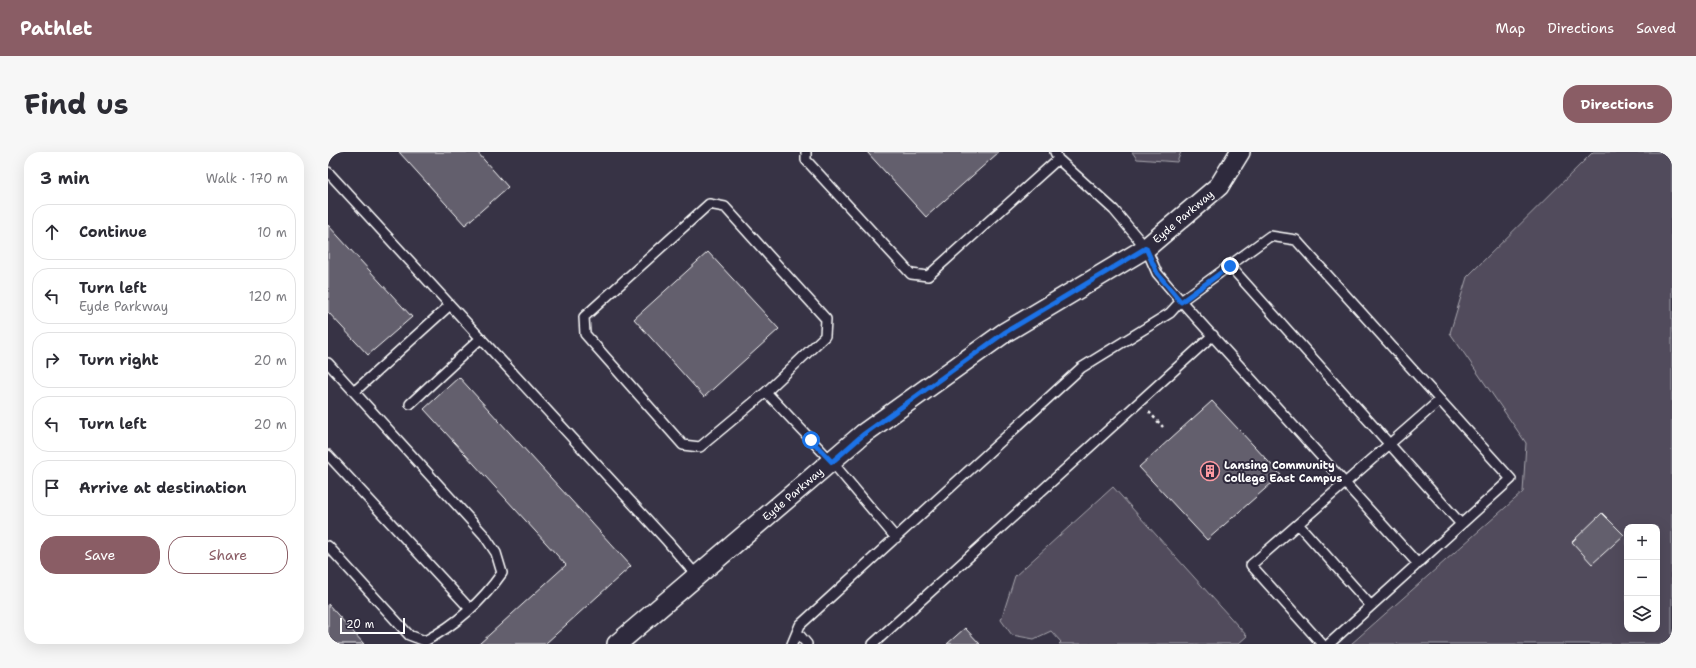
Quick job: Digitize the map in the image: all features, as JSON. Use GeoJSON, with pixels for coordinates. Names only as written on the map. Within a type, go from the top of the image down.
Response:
{"type":"FeatureCollection","features":[{"type":"Feature","properties":{"kind":"street","name":"Eyde Parkway"},"geometry":{"type":"LineString","coordinates":[[617,644],[864,434],[1004,333],[1146,248],[1219,186],[1240,152]]}},
{"type":"Feature","properties":{"kind":"lane"},"geometry":{"type":"LineString","coordinates":[[806,152],[806,160],[911,274],[928,276],[1056,155],[1114,210],[1146,248],[1157,273],[1181,302],[1213,335],[1418,564]]}},
{"type":"Feature","properties":{"kind":"lane"},"geometry":{"type":"LineString","coordinates":[[328,172],[668,540],[697,576]]}},
{"type":"Feature","properties":{"kind":"lane"},"geometry":{"type":"LineString","coordinates":[[709,204],[725,207],[826,319],[825,336],[766,392],[700,447],[683,445],[585,334],[584,317],[709,204]]}},
{"type":"Feature","properties":{"kind":"lane"},"geometry":{"type":"LineString","coordinates":[[792,644],[800,625],[1081,368],[1170,313],[1181,302],[1270,236],[1296,240],[1511,479],[1329,644]]}},
{"type":"Feature","properties":{"kind":"lane"},"geometry":{"type":"LineString","coordinates":[[1230,266],[1461,524]]}},
{"type":"Feature","properties":{"kind":"lane"},"geometry":{"type":"LineString","coordinates":[[355,391],[450,305]]}},
{"type":"Feature","properties":{"kind":"lane"},"geometry":{"type":"LineString","coordinates":[[873,644],[1213,335]]}},
{"type":"Feature","properties":{"kind":"lane"},"geometry":{"type":"LineString","coordinates":[[410,404],[481,338]]}},
{"type":"Feature","properties":{"kind":"lane"},"geometry":{"type":"LineString","coordinates":[[328,363],[484,535],[496,553],[502,573],[487,594],[447,629],[425,641],[409,635],[328,546]]}},
{"type":"Feature","properties":{"kind":"lane"},"geometry":{"type":"LineString","coordinates":[[766,392],[832,462],[896,538]]}},
{"type":"Feature","properties":{"kind":"lane"},"geometry":{"type":"LineString","coordinates":[[1322,644],[1251,565],[1440,400]]}},
{"type":"Feature","properties":{"kind":"lane"},"geometry":{"type":"LineString","coordinates":[[328,455],[470,609]]}},
{"type":"Feature","properties":{"kind":"lane"},"geometry":{"type":"LineString","coordinates":[[1298,524],[1371,606]]}},
{"type":"Feature","properties":{"kind":"lane"},"geometry":{"type":"LineString","coordinates":[[797,632],[807,644]]}},
{"type":"Feature","properties":{"kind":"shaded area"},"geometry":{"type":"Polygon","coordinates":[[[1132,152],[1181,152],[1177,162],[1137,159],[1132,152]]]}},
{"type":"Feature","properties":{"kind":"shaded area"},"geometry":{"type":"Polygon","coordinates":[[[1593,152],[1672,152],[1672,644],[1351,644],[1523,492],[1526,443],[1450,333],[1467,277],[1593,152]]]}},
{"type":"Feature","properties":{"kind":"shaded area"},"geometry":{"type":"Polygon","coordinates":[[[1113,487],[1247,636],[1238,644],[1059,644],[1061,642],[1051,631],[1034,639],[1012,635],[1001,620],[1015,576],[1113,487]]]}},
{"type":"Feature","properties":{"kind":"building"},"geometry":{"type":"Polygon","coordinates":[[[399,152],[477,152],[508,187],[465,225],[399,152]]]}},
{"type":"Feature","properties":{"kind":"building"},"geometry":{"type":"Polygon","coordinates":[[[867,152],[999,152],[926,217],[867,152]]]}},
{"type":"Feature","properties":{"kind":"building"},"geometry":{"type":"Polygon","coordinates":[[[328,225],[412,317],[368,355],[328,312],[328,225]]]}},
{"type":"Feature","properties":{"kind":"building"},"geometry":{"type":"Polygon","coordinates":[[[708,252],[779,329],[704,397],[634,319],[708,252]]]}},
{"type":"Feature","properties":{"kind":"building"},"geometry":{"type":"Polygon","coordinates":[[[459,377],[631,566],[545,644],[479,644],[566,565],[424,409],[459,377]]]}},
{"type":"Feature","properties":{"kind":"building","name":"Lansing Community College East Campus"},"geometry":{"type":"Polygon","coordinates":[[[1212,401],[1281,475],[1207,540],[1139,467],[1212,401]]]}},
{"type":"Feature","properties":{"kind":"building"},"geometry":{"type":"Polygon","coordinates":[[[1602,513],[1624,535],[1592,564],[1572,542],[1602,513]]]}},
{"type":"Feature","properties":{"kind":"building"},"geometry":{"type":"Polygon","coordinates":[[[328,604],[364,644],[328,644],[328,604]]]}},
{"type":"Feature","properties":{"kind":"building"},"geometry":{"type":"Polygon","coordinates":[[[965,628],[980,644],[947,644],[965,628]]]}},
{"type":"Feature","properties":{"kind":"place","name":"Lansing Community College East Campus"},"geometry":{"type":"Point","coordinates":[1210,471]}},
{"type":"Feature","properties":{"kind":"route"},"geometry":{"type":"LineString","coordinates":[[811,440],[832,462],[864,434],[1004,333],[1146,248],[1157,273],[1181,302],[1230,266]]}}]}
